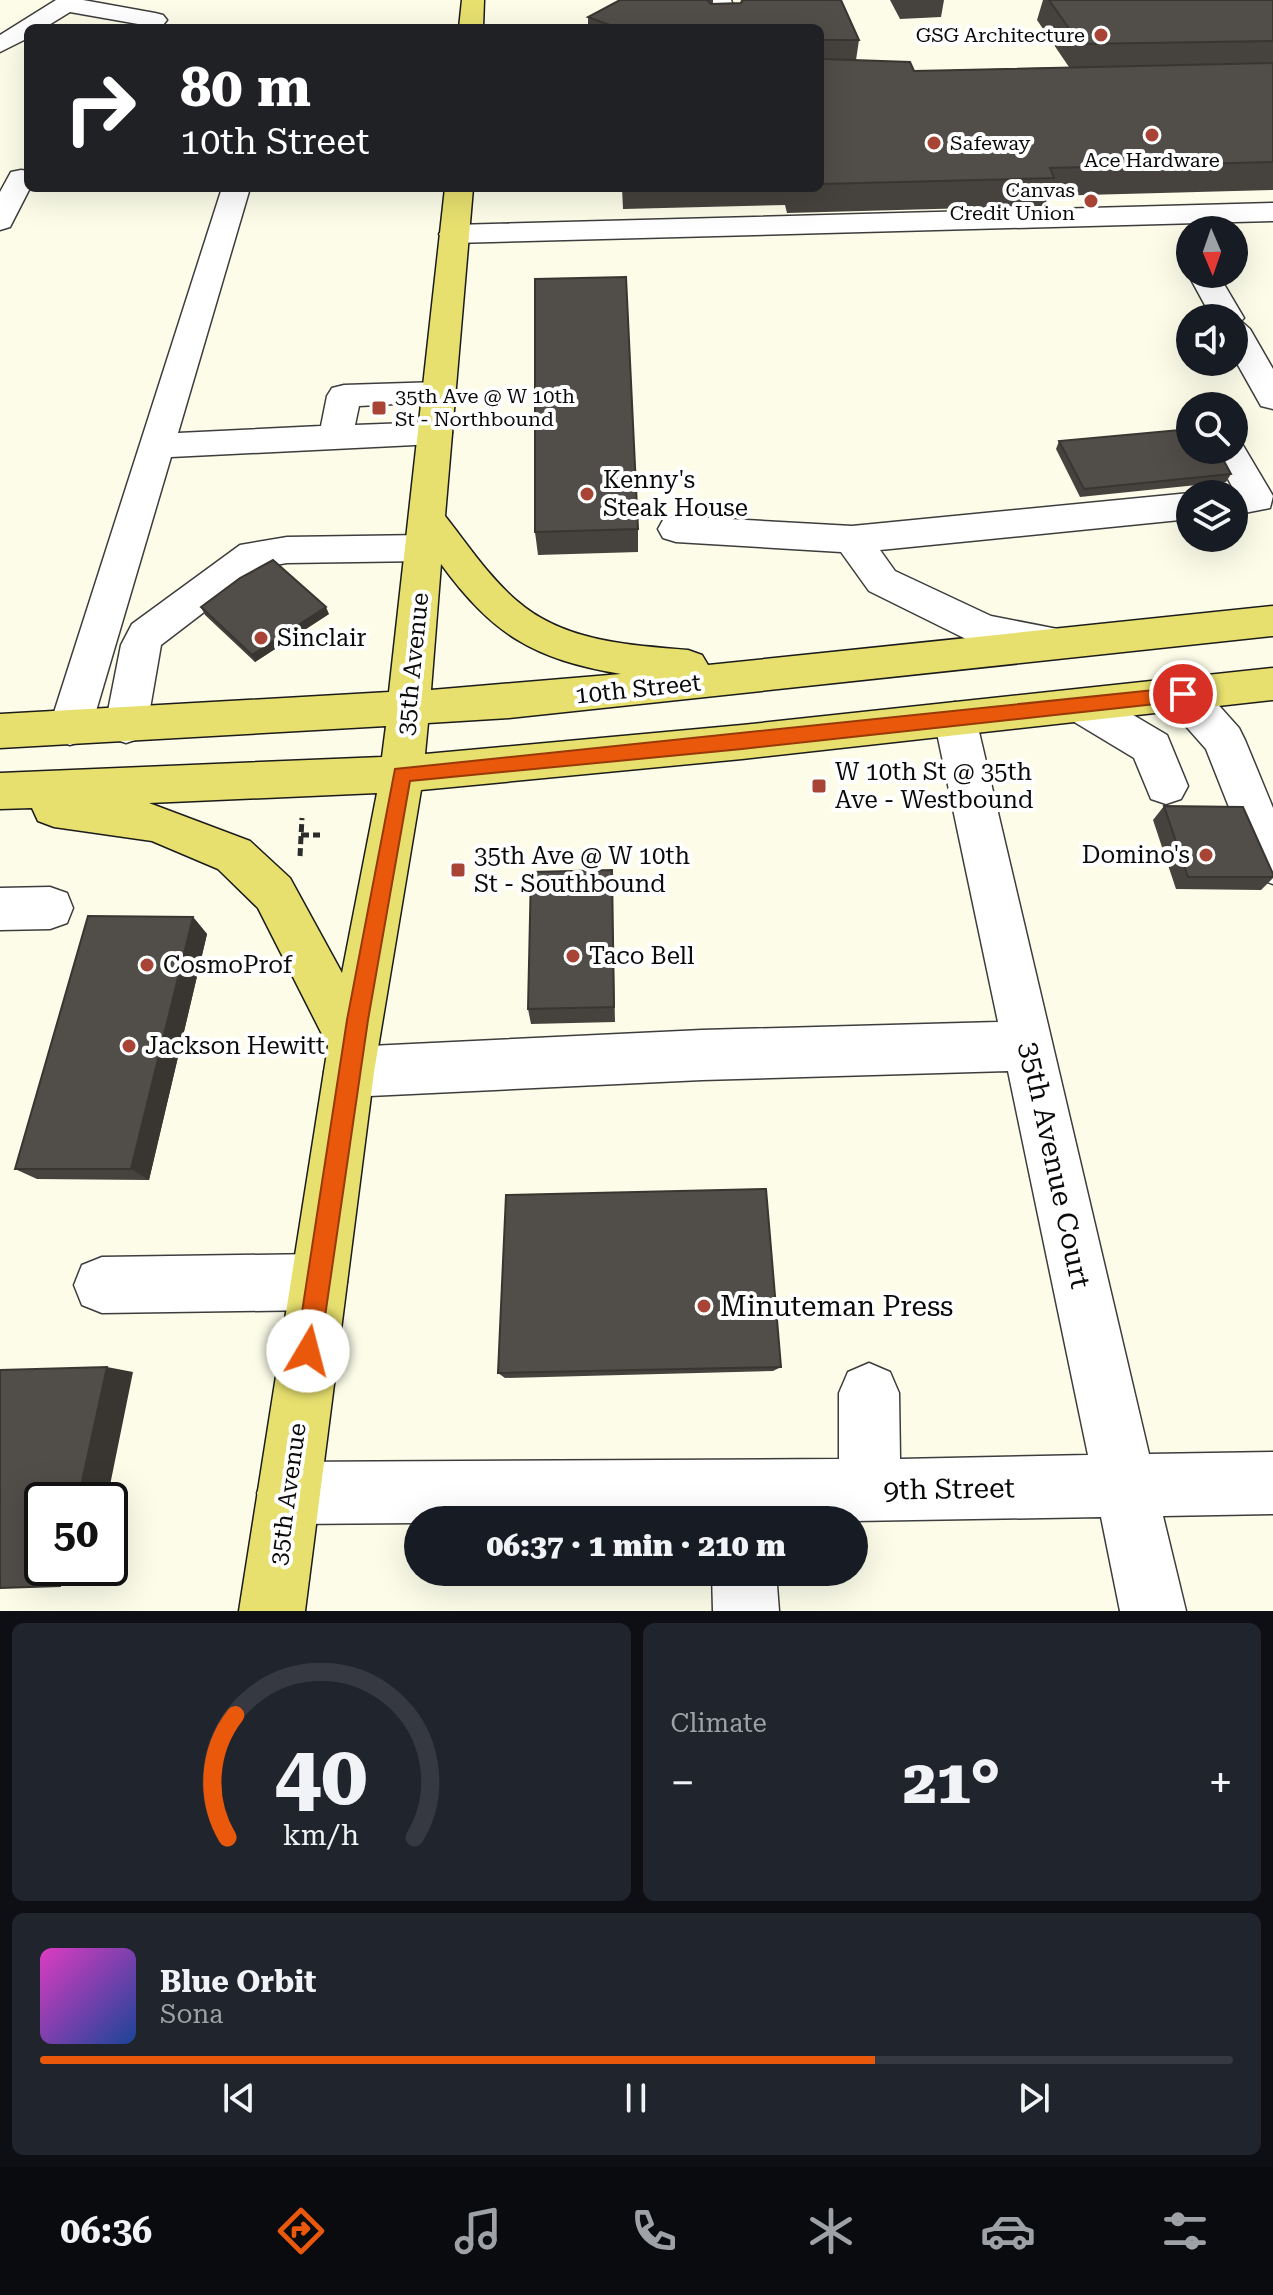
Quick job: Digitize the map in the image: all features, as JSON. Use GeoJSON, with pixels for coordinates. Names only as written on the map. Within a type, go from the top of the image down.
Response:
{"type":"FeatureCollection","features":[{"type":"Feature","properties":{"kind":"main road"},"geometry":{"type":"LineString","coordinates":[[471,24],[473,0]]}},
{"type":"Feature","properties":{"kind":"main road","name":"35th Avenue"},"geometry":{"type":"LineString","coordinates":[[272,1611],[351,1058],[402,774],[459,192]]}},
{"type":"Feature","properties":{"kind":"main road"},"geometry":{"type":"LineString","coordinates":[[425,533],[506,615],[558,644],[639,661],[782,674]]}},
{"type":"Feature","properties":{"kind":"main road","name":"10th Street"},"geometry":{"type":"LineString","coordinates":[[0,731],[408,710],[782,674],[1273,621]]}},
{"type":"Feature","properties":{"kind":"main road"},"geometry":{"type":"LineString","coordinates":[[0,791],[402,774],[1273,684]]}},
{"type":"Feature","properties":{"kind":"main road"},"geometry":{"type":"LineString","coordinates":[[0,801],[156,823],[234,855],[274,893],[351,1058]]}},
{"type":"Feature","properties":{"kind":"street"},"geometry":{"type":"LineString","coordinates":[[720,0],[728,24]]}},
{"type":"Feature","properties":{"kind":"street"},"geometry":{"type":"LineString","coordinates":[[34,24],[69,2],[155,20]]}},
{"type":"Feature","properties":{"kind":"street"},"geometry":{"type":"LineString","coordinates":[[0,45],[24,30]]}},
{"type":"Feature","properties":{"kind":"street"},"geometry":{"type":"LineString","coordinates":[[0,221],[16,178]]}},
{"type":"Feature","properties":{"kind":"street"},"geometry":{"type":"LineString","coordinates":[[70,728],[235,192]]}},
{"type":"Feature","properties":{"kind":"street"},"geometry":{"type":"LineString","coordinates":[[454,234],[1176,226],[1273,212]]}},
{"type":"Feature","properties":{"kind":"street"},"geometry":{"type":"LineString","coordinates":[[1248,354],[1273,398]]}},
{"type":"Feature","properties":{"kind":"street"},"geometry":{"type":"LineString","coordinates":[[336,437],[344,396],[439,393]]}},
{"type":"Feature","properties":{"kind":"street"},"geometry":{"type":"LineString","coordinates":[[156,446],[435,433]]}},
{"type":"Feature","properties":{"kind":"street"},"geometry":{"type":"LineString","coordinates":[[1248,483],[1257,499],[1248,500]]}},
{"type":"Feature","properties":{"kind":"street"},"geometry":{"type":"LineString","coordinates":[[676,529],[852,539],[1176,508]]}},
{"type":"Feature","properties":{"kind":"street"},"geometry":{"type":"LineString","coordinates":[[126,726],[141,645],[146,635],[253,555],[425,533]]}},
{"type":"Feature","properties":{"kind":"street"},"geometry":{"type":"LineString","coordinates":[[852,539],[882,581],[984,630],[1059,643]]}},
{"type":"Feature","properties":{"kind":"street"},"geometry":{"type":"LineString","coordinates":[[1183,694],[1247,738]]}},
{"type":"Feature","properties":{"kind":"street"},"geometry":{"type":"LineString","coordinates":[[1183,694],[1224,740],[1273,864]]}},
{"type":"Feature","properties":{"kind":"street"},"geometry":{"type":"LineString","coordinates":[[1081,705],[1152,747],[1166,786]]}},
{"type":"Feature","properties":{"kind":"street","name":"35th Avenue Court"},"geometry":{"type":"LineString","coordinates":[[955,719],[1153,1611]]}},
{"type":"Feature","properties":{"kind":"street"},"geometry":{"type":"LineString","coordinates":[[0,909],[50,908]]}},
{"type":"Feature","properties":{"kind":"street"},"geometry":{"type":"LineString","coordinates":[[351,1058],[702,1055],[1030,1046]]}},
{"type":"Feature","properties":{"kind":"street"},"geometry":{"type":"LineString","coordinates":[[102,1285],[319,1282]]}},
{"type":"Feature","properties":{"kind":"street"},"geometry":{"type":"LineString","coordinates":[[869,1393],[870,1490]]}},
{"type":"Feature","properties":{"kind":"street","name":"9th Street"},"geometry":{"type":"LineString","coordinates":[[288,1493],[740,1504],[870,1490],[1273,1483]]}},
{"type":"Feature","properties":{"kind":"street"},"geometry":{"type":"LineString","coordinates":[[745,1586],[746,1611]]}},
{"type":"Feature","properties":{"kind":"path"},"geometry":{"type":"LineString","coordinates":[[299,863],[303,811]]}},
{"type":"Feature","properties":{"kind":"path"},"geometry":{"type":"LineString","coordinates":[[301,835],[320,835]]}},
{"type":"Feature","properties":{"kind":"building"},"geometry":{"type":"Polygon","coordinates":[[[620,0],[709,0],[711,4],[741,3],[743,0],[841,0],[859,40],[824,40],[824,24],[607,24],[588,17],[620,0]]]}},
{"type":"Feature","properties":{"kind":"building"},"geometry":{"type":"Polygon","coordinates":[[[1049,0],[1273,0],[1273,41],[1080,44],[1049,0]]]}},
{"type":"Feature","properties":{"kind":"building"},"geometry":{"type":"Polygon","coordinates":[[[824,59],[910,62],[914,71],[1273,63],[1273,162],[1050,168],[1054,178],[824,184],[824,59]]]}},
{"type":"Feature","properties":{"kind":"building"},"geometry":{"type":"Polygon","coordinates":[[[626,277],[638,529],[535,532],[535,279],[626,277]]]}},
{"type":"Feature","properties":{"kind":"building"},"geometry":{"type":"Polygon","coordinates":[[[1176,430],[1176,464],[1226,464],[1231,474],[1084,489],[1059,441],[1176,430]]]}},
{"type":"Feature","properties":{"kind":"building","name":"Sinclair"},"geometry":{"type":"Polygon","coordinates":[[[273,560],[326,607],[252,655],[201,607],[240,578],[273,560]]]}},
{"type":"Feature","properties":{"kind":"building","name":"Domino's"},"geometry":{"type":"Polygon","coordinates":[[[1164,806],[1243,807],[1273,877],[1188,877],[1164,806]]]}},
{"type":"Feature","properties":{"kind":"building","name":"Taco Bell"},"geometry":{"type":"Polygon","coordinates":[[[612,870],[614,1007],[528,1009],[531,872],[612,870]]]}},
{"type":"Feature","properties":{"kind":"building"},"geometry":{"type":"Polygon","coordinates":[[[88,916],[193,917],[131,1169],[15,1169],[88,916]]]}},
{"type":"Feature","properties":{"kind":"building"},"geometry":{"type":"Polygon","coordinates":[[[766,1189],[781,1367],[498,1373],[506,1195],[766,1189]]]}},
{"type":"Feature","properties":{"kind":"building"},"geometry":{"type":"Polygon","coordinates":[[[107,1367],[82,1482],[24,1482],[24,1586],[60,1586],[0,1588],[0,1370],[107,1367]]]}},
{"type":"Feature","properties":{"kind":"place","name":"GSG Architecture"},"geometry":{"type":"Point","coordinates":[1101,35]}},
{"type":"Feature","properties":{"kind":"place","name":"Ace Hardware"},"geometry":{"type":"Point","coordinates":[1152,135]}},
{"type":"Feature","properties":{"kind":"place","name":"Safeway"},"geometry":{"type":"Point","coordinates":[934,143]}},
{"type":"Feature","properties":{"kind":"place","name":"Canvas Credit Union"},"geometry":{"type":"Point","coordinates":[1091,201]}},
{"type":"Feature","properties":{"kind":"place","name":"35th Ave @ W 10th St - Northbound"},"geometry":{"type":"Point","coordinates":[379,408]}},
{"type":"Feature","properties":{"kind":"place","name":"Kenny's Steak House"},"geometry":{"type":"Point","coordinates":[587,494]}},
{"type":"Feature","properties":{"kind":"place","name":"Sinclair"},"geometry":{"type":"Point","coordinates":[261,638]}},
{"type":"Feature","properties":{"kind":"place","name":"W 10th St @ 35th Ave - Westbound"},"geometry":{"type":"Point","coordinates":[819,786]}},
{"type":"Feature","properties":{"kind":"place","name":"Domino's"},"geometry":{"type":"Point","coordinates":[1206,855]}},
{"type":"Feature","properties":{"kind":"place","name":"35th Ave @ W 10th St - Southbound"},"geometry":{"type":"Point","coordinates":[458,870]}},
{"type":"Feature","properties":{"kind":"place","name":"Taco Bell"},"geometry":{"type":"Point","coordinates":[573,956]}},
{"type":"Feature","properties":{"kind":"place","name":"CosmoProf"},"geometry":{"type":"Point","coordinates":[147,965]}},
{"type":"Feature","properties":{"kind":"place","name":"Jackson Hewitt"},"geometry":{"type":"Point","coordinates":[129,1046]}},
{"type":"Feature","properties":{"kind":"place","name":"Minuteman Press"},"geometry":{"type":"Point","coordinates":[704,1306]}},
{"type":"Feature","properties":{"kind":"route"},"geometry":{"type":"LineString","coordinates":[[308,1351],[357,1020],[402,774],[742,742],[1183,694]]}}]}
